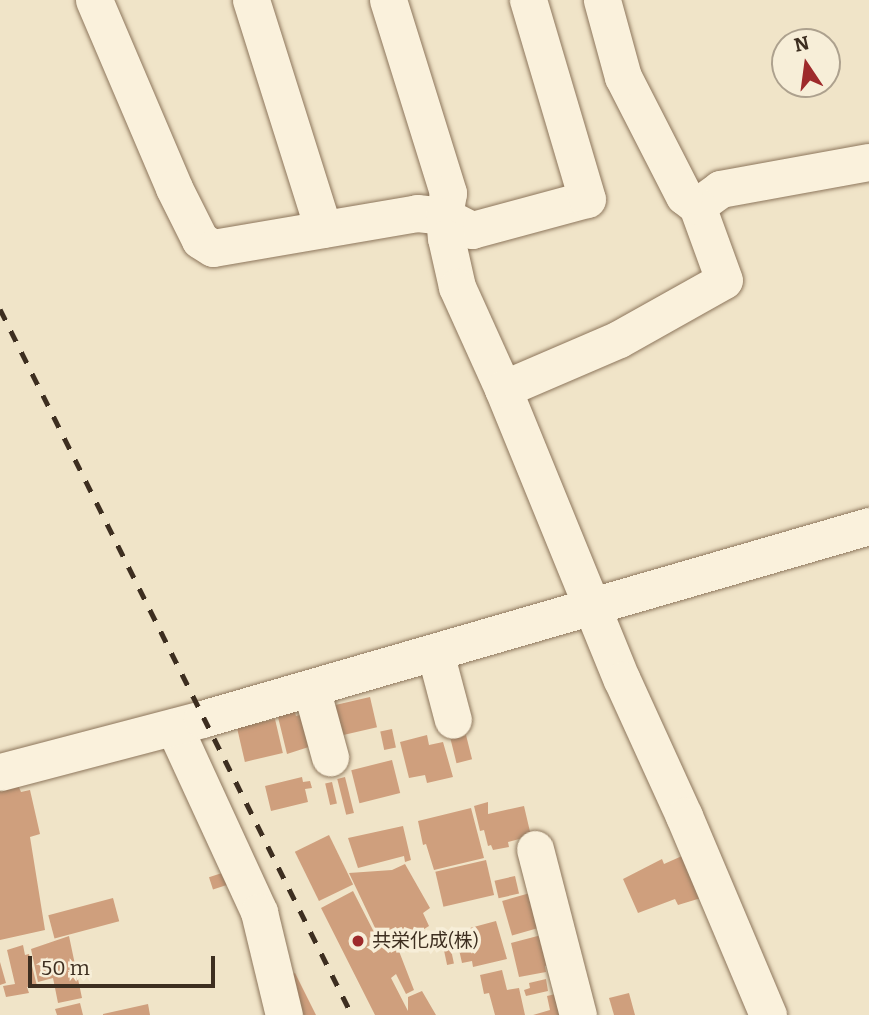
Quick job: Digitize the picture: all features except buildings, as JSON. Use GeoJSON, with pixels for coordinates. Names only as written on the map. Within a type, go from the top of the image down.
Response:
{"type":"FeatureCollection","features":[{"type":"Feature","properties":{"kind":"street"},"geometry":{"type":"LineString","coordinates":[[94,0],[173,188],[200,240],[213,248],[417,213],[444,216],[472,230],[587,199],[528,0]]}},
{"type":"Feature","properties":{"kind":"street"},"geometry":{"type":"LineString","coordinates":[[251,0],[323,229]]}},
{"type":"Feature","properties":{"kind":"street"},"geometry":{"type":"LineString","coordinates":[[388,0],[448,193],[444,216],[457,287],[503,389],[592,607],[768,1015]]}},
{"type":"Feature","properties":{"kind":"street"},"geometry":{"type":"LineString","coordinates":[[503,389],[619,339],[724,280],[697,206],[684,196],[624,77],[602,0]]}},
{"type":"Feature","properties":{"kind":"street"},"geometry":{"type":"LineString","coordinates":[[697,206],[720,189],[869,162]]}},
{"type":"Feature","properties":{"kind":"street"},"geometry":{"type":"LineString","coordinates":[[0,772],[174,727],[869,526]]}},
{"type":"Feature","properties":{"kind":"street"},"geometry":{"type":"LineString","coordinates":[[435,652],[453,720]]}},
{"type":"Feature","properties":{"kind":"street"},"geometry":{"type":"LineString","coordinates":[[311,688],[330,757]]}},
{"type":"Feature","properties":{"kind":"street"},"geometry":{"type":"LineString","coordinates":[[174,727],[259,912],[284,1015]]}},
{"type":"Feature","properties":{"kind":"street"},"geometry":{"type":"LineString","coordinates":[[536,849],[578,1015]]}},
{"type":"Feature","properties":{"kind":"railway"},"geometry":{"type":"LineString","coordinates":[[0,309],[352,1015]]}},
{"type":"Feature","properties":{"kind":"place","name":"共栄化成(株)"},"geometry":{"type":"Point","coordinates":[358,941]}}]}
